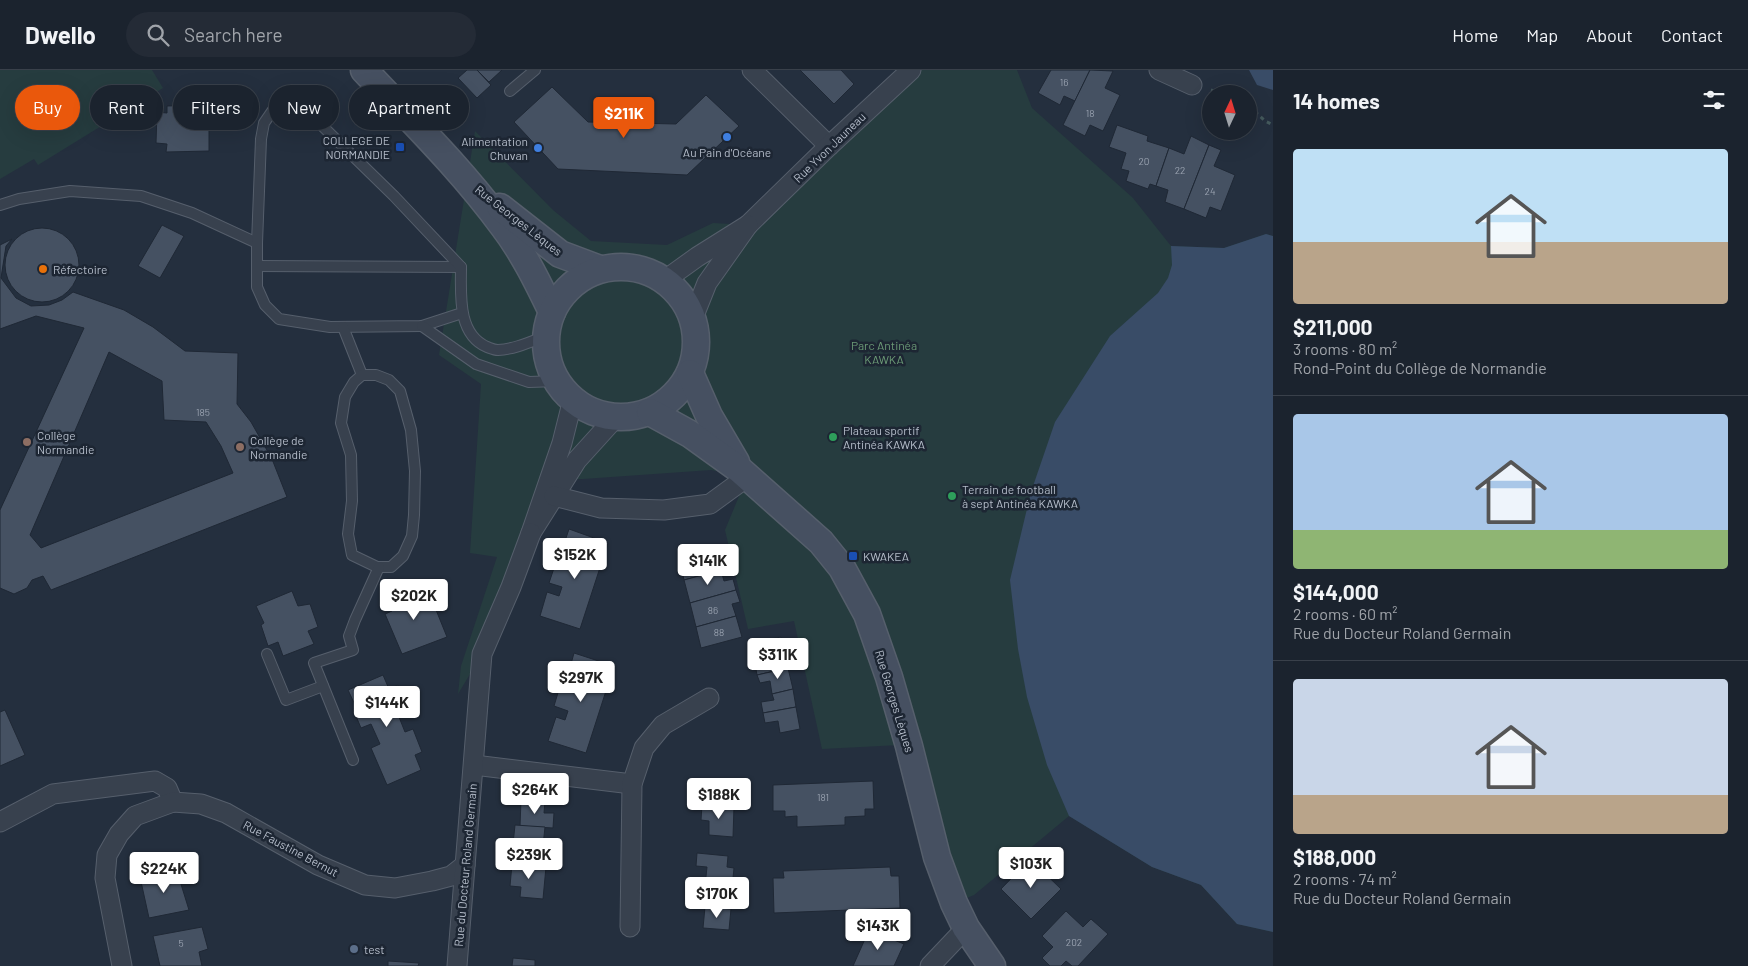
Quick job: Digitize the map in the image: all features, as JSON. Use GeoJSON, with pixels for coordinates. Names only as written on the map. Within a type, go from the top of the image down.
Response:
{"type":"FeatureCollection","features":[{"type":"Feature","properties":{"kind":"main road","name":"Rue Georges Lèques"},"geometry":{"type":"LineString","coordinates":[[364,70],[467,180],[504,227],[538,282],[549,324]]}},
{"type":"Feature","properties":{"kind":"main road","name":"Rue Georges Lèques"},"geometry":{"type":"LineString","coordinates":[[467,180],[560,254],[600,269]]}},
{"type":"Feature","properties":{"kind":"main road"},"geometry":{"type":"LineString","coordinates":[[622,267],[645,270],[665,280],[682,297],[693,318],[697,336],[696,355],[690,373],[673,396],[650,412],[616,417],[593,411],[565,390],[548,360],[549,324],[560,298],[571,286],[585,276],[600,269],[622,267]]}},
{"type":"Feature","properties":{"kind":"main road","name":"Rue Georges Lèques"},"geometry":{"type":"LineString","coordinates":[[690,373],[709,416],[744,473]]}},
{"type":"Feature","properties":{"kind":"main road","name":"Rue Georges Lèques"},"geometry":{"type":"LineString","coordinates":[[650,412],[690,434],[744,473],[821,542],[842,568],[867,614],[889,677],[909,746],[937,857],[954,903],[966,928],[992,966]]}},
{"type":"Feature","properties":{"kind":"street"},"geometry":{"type":"LineString","coordinates":[[752,70],[829,146]]}},
{"type":"Feature","properties":{"kind":"street","name":"Rue Yvon Jauneau"},"geometry":{"type":"LineString","coordinates":[[693,318],[707,283],[748,226],[829,146],[911,70]]}},
{"type":"Feature","properties":{"kind":"street"},"geometry":{"type":"LineString","coordinates":[[1159,70],[1192,85]]}},
{"type":"Feature","properties":{"kind":"street","name":"Rue Yvon Jauneau"},"geometry":{"type":"LineString","coordinates":[[665,280],[697,257],[748,226]]}},
{"type":"Feature","properties":{"kind":"street","name":"Rue du Docteur Roland Germain"},"geometry":{"type":"LineString","coordinates":[[457,966],[482,654],[511,587],[562,443],[565,390]]}},
{"type":"Feature","properties":{"kind":"street","name":"Rue du Docteur Roland Germain"},"geometry":{"type":"LineString","coordinates":[[531,533],[577,460],[616,417]]}},
{"type":"Feature","properties":{"kind":"street"},"geometry":{"type":"LineString","coordinates":[[554,496],[601,508],[664,510],[710,504],[744,473]]}},
{"type":"Feature","properties":{"kind":"street"},"geometry":{"type":"LineString","coordinates":[[630,928],[632,784],[644,748],[663,725],[708,698]]}},
{"type":"Feature","properties":{"kind":"street"},"geometry":{"type":"LineString","coordinates":[[474,764],[632,784]]}},
{"type":"Feature","properties":{"kind":"street"},"geometry":{"type":"LineString","coordinates":[[0,822],[53,794],[155,781],[167,788],[173,802]]}},
{"type":"Feature","properties":{"kind":"street","name":"Rue Faustine Bernut"},"geometry":{"type":"LineString","coordinates":[[122,966],[105,878],[107,855],[119,834],[135,816],[173,802],[201,804],[226,813],[318,865],[365,885],[395,888],[423,883],[451,876],[465,865]]}},
{"type":"Feature","properties":{"kind":"street"},"geometry":{"type":"LineString","coordinates":[[930,966],[966,928]]}},
{"type":"Feature","properties":{"kind":"lane"},"geometry":{"type":"LineString","coordinates":[[510,92],[535,70]]}},
{"type":"Feature","properties":{"kind":"lane"},"geometry":{"type":"LineString","coordinates":[[462,313],[422,326],[330,327],[279,319],[265,305],[257,287],[261,138],[264,123],[273,110],[285,105],[297,106],[310,114],[461,267],[462,313],[468,332],[478,343],[495,350],[514,348],[549,324]]}},
{"type":"Feature","properties":{"kind":"lane"},"geometry":{"type":"LineString","coordinates":[[0,205],[19,199],[70,191],[141,196],[192,213],[257,243]]}},
{"type":"Feature","properties":{"kind":"lane"},"geometry":{"type":"LineString","coordinates":[[257,266],[461,267]]}},
{"type":"Feature","properties":{"kind":"lane"},"geometry":{"type":"LineString","coordinates":[[422,326],[476,364],[529,382],[565,390]]}},
{"type":"Feature","properties":{"kind":"lane"},"geometry":{"type":"LineString","coordinates":[[343,327],[362,375]]}},
{"type":"Feature","properties":{"kind":"lane"},"geometry":{"type":"LineString","coordinates":[[362,375],[376,375],[389,380],[400,391],[411,430],[415,471],[412,536],[403,556],[391,567],[379,567],[352,556],[348,534],[352,502],[351,455],[341,423],[345,397],[354,382],[362,375]]}},
{"type":"Feature","properties":{"kind":"lane"},"geometry":{"type":"LineString","coordinates":[[353,760],[314,663],[353,650],[350,636],[355,620],[379,567]]}},
{"type":"Feature","properties":{"kind":"lane"},"geometry":{"type":"LineString","coordinates":[[267,654],[286,700],[323,686]]}},
{"type":"Feature","properties":{"kind":"path"},"geometry":{"type":"LineString","coordinates":[[1258,115],[1265,122],[1273,125]]}},
{"type":"Feature","properties":{"kind":"green space"},"geometry":{"type":"Polygon","coordinates":[[[0,70],[152,70],[161,85],[90,85],[90,130],[95,130],[38,165],[34,159],[0,179],[0,70]]]}},
{"type":"Feature","properties":{"kind":"green space","name":"Parc Antinéa KAWKA"},"geometry":{"type":"Polygon","coordinates":[[[911,70],[1017,70],[1032,108],[1133,198],[1171,246],[1224,248],[1266,234],[1273,236],[1273,932],[1237,924],[1201,885],[1152,867],[1069,816],[974,895],[954,903],[900,745],[822,749],[794,621],[748,629],[725,530],[747,477],[711,470],[550,480],[482,654],[458,694],[461,666],[497,557],[470,553],[481,384],[439,355],[475,131],[553,210],[591,241],[667,245],[713,223],[748,225],[911,70]]]}},
{"type":"Feature","properties":{"kind":"water"},"geometry":{"type":"Polygon","coordinates":[[[1249,70],[1273,70],[1273,90],[1257,85],[1249,70]]]}},
{"type":"Feature","properties":{"kind":"water"},"geometry":{"type":"Polygon","coordinates":[[[1266,234],[1273,236],[1273,932],[1237,924],[1201,885],[1152,867],[1069,816],[1047,765],[1027,697],[1018,649],[1010,580],[1031,492],[1055,422],[1110,336],[1158,293],[1168,278],[1172,265],[1171,246],[1224,248],[1266,234]]]}},
{"type":"Feature","properties":{"kind":"building"},"geometry":{"type":"Polygon","coordinates":[[[467,70],[477,70],[491,85],[477,98],[469,90],[469,85],[465,85],[458,78],[467,70]]]}},
{"type":"Feature","properties":{"kind":"building"},"geometry":{"type":"Polygon","coordinates":[[[477,70],[502,70],[489,82],[477,70]]]}},
{"type":"Feature","properties":{"kind":"building"},"geometry":{"type":"Polygon","coordinates":[[[800,70],[841,70],[854,84],[834,104],[800,70]]]}},
{"type":"Feature","properties":{"kind":"building"},"geometry":{"type":"Polygon","coordinates":[[[1051,70],[1090,70],[1075,101],[1064,96],[1060,105],[1038,93],[1051,70]]]}},
{"type":"Feature","properties":{"kind":"building"},"geometry":{"type":"Polygon","coordinates":[[[1090,70],[1113,71],[1105,88],[1120,95],[1103,131],[1090,125],[1085,136],[1063,125],[1090,70]]]}},
{"type":"Feature","properties":{"kind":"building"},"geometry":{"type":"Polygon","coordinates":[[[552,87],[588,122],[676,124],[706,95],[739,126],[687,175],[558,169],[514,122],[552,87]]]}},
{"type":"Feature","properties":{"kind":"building"},"geometry":{"type":"Polygon","coordinates":[[[167,106],[173,106],[173,130],[209,130],[209,151],[166,152],[167,144],[156,143],[156,130],[163,130],[163,113],[167,113],[167,106]]]}},
{"type":"Feature","properties":{"kind":"building"},"geometry":{"type":"Polygon","coordinates":[[[1117,125],[1148,136],[1147,141],[1169,148],[1156,186],[1150,184],[1148,189],[1126,181],[1129,171],[1121,169],[1126,153],[1109,147],[1117,125]]]}},
{"type":"Feature","properties":{"kind":"building"},"geometry":{"type":"Polygon","coordinates":[[[1191,136],[1209,145],[1184,209],[1165,202],[1168,190],[1156,186],[1169,148],[1184,154],[1191,136]]]}},
{"type":"Feature","properties":{"kind":"building"},"geometry":{"type":"Polygon","coordinates":[[[1209,145],[1221,150],[1214,166],[1235,175],[1221,211],[1210,207],[1206,218],[1184,209],[1209,145]]]}},
{"type":"Feature","properties":{"kind":"building"},"geometry":{"type":"Polygon","coordinates":[[[162,225],[184,236],[160,278],[138,266],[162,225]]]}},
{"type":"Feature","properties":{"kind":"building","name":"Réfectoire"},"geometry":{"type":"Polygon","coordinates":[[[42,228],[56,231],[68,239],[76,251],[79,265],[76,279],[68,291],[56,299],[42,302],[28,299],[16,291],[8,279],[5,265],[8,251],[16,239],[28,231],[42,228]]]}},
{"type":"Feature","properties":{"kind":"building"},"geometry":{"type":"Polygon","coordinates":[[[12,239],[6,246],[1,278],[16,298],[31,306],[49,305],[62,300],[73,292],[124,310],[153,327],[185,351],[238,353],[237,404],[251,422],[272,459],[287,497],[51,590],[43,576],[32,580],[27,588],[14,594],[0,588],[0,510],[84,328],[36,316],[0,329],[0,245],[12,239]],[[109,352],[30,535],[41,548],[233,473],[221,446],[206,422],[164,420],[162,381],[109,352]]]}},
{"type":"Feature","properties":{"kind":"building"},"geometry":{"type":"Polygon","coordinates":[[[569,529],[608,543],[580,629],[540,616],[547,592],[559,596],[562,587],[549,583],[555,565],[566,569],[570,556],[561,553],[569,529]]]}},
{"type":"Feature","properties":{"kind":"building"},"geometry":{"type":"Polygon","coordinates":[[[716,549],[721,570],[684,580],[679,558],[716,549]]]}},
{"type":"Feature","properties":{"kind":"building"},"geometry":{"type":"Polygon","coordinates":[[[721,570],[724,581],[733,579],[736,590],[690,603],[684,580],[721,570]]]}},
{"type":"Feature","properties":{"kind":"building"},"geometry":{"type":"Polygon","coordinates":[[[415,589],[419,599],[430,595],[447,637],[402,654],[385,614],[392,611],[388,600],[415,589]]]}},
{"type":"Feature","properties":{"kind":"building"},"geometry":{"type":"Polygon","coordinates":[[[736,590],[740,602],[732,604],[736,616],[696,627],[690,603],[736,590]]]}},
{"type":"Feature","properties":{"kind":"building"},"geometry":{"type":"Polygon","coordinates":[[[292,591],[298,606],[310,604],[318,627],[308,631],[314,644],[283,656],[278,642],[268,646],[261,625],[264,623],[256,606],[292,591]]]}},
{"type":"Feature","properties":{"kind":"building"},"geometry":{"type":"Polygon","coordinates":[[[736,616],[742,637],[701,648],[696,627],[736,616]]]}},
{"type":"Feature","properties":{"kind":"building"},"geometry":{"type":"Polygon","coordinates":[[[781,637],[788,668],[757,675],[755,664],[764,662],[760,641],[781,637]]]}},
{"type":"Feature","properties":{"kind":"building"},"geometry":{"type":"Polygon","coordinates":[[[574,653],[614,666],[586,753],[548,741],[556,717],[565,720],[568,711],[554,706],[560,686],[577,691],[581,679],[568,675],[574,653]]]}},
{"type":"Feature","properties":{"kind":"building"},"geometry":{"type":"Polygon","coordinates":[[[788,668],[793,689],[772,694],[770,681],[760,683],[757,675],[788,668]]]}},
{"type":"Feature","properties":{"kind":"building"},"geometry":{"type":"Polygon","coordinates":[[[383,675],[389,689],[398,685],[410,714],[399,717],[405,732],[413,729],[422,752],[415,755],[421,770],[387,785],[371,748],[380,744],[371,724],[361,728],[353,709],[356,707],[348,690],[383,675]]]}},
{"type":"Feature","properties":{"kind":"building"},"geometry":{"type":"Polygon","coordinates":[[[793,689],[796,707],[763,713],[761,702],[774,700],[772,694],[793,689]]]}},
{"type":"Feature","properties":{"kind":"building"},"geometry":{"type":"Polygon","coordinates":[[[796,707],[800,729],[780,733],[778,721],[765,723],[763,713],[796,707]]]}},
{"type":"Feature","properties":{"kind":"building"},"geometry":{"type":"Polygon","coordinates":[[[5,710],[25,755],[0,766],[0,712],[5,710]]]}},
{"type":"Feature","properties":{"kind":"building"},"geometry":{"type":"Polygon","coordinates":[[[712,779],[732,780],[732,790],[744,791],[743,808],[710,806],[712,779]]]}},
{"type":"Feature","properties":{"kind":"building"},"geometry":{"type":"Polygon","coordinates":[[[873,781],[874,809],[865,809],[865,816],[845,817],[845,825],[797,827],[797,816],[785,817],[785,811],[773,811],[773,785],[873,781]]]}},
{"type":"Feature","properties":{"kind":"building"},"geometry":{"type":"Polygon","coordinates":[[[521,800],[545,801],[544,813],[554,813],[553,828],[520,826],[521,800]]]}},
{"type":"Feature","properties":{"kind":"building"},"geometry":{"type":"Polygon","coordinates":[[[702,805],[734,807],[733,837],[709,835],[709,821],[701,820],[702,805]]]}},
{"type":"Feature","properties":{"kind":"building"},"geometry":{"type":"Polygon","coordinates":[[[515,825],[545,827],[543,846],[513,844],[515,825]]]}},
{"type":"Feature","properties":{"kind":"building"},"geometry":{"type":"Polygon","coordinates":[[[543,841],[552,842],[550,868],[519,865],[520,845],[543,846],[543,841]]]}},
{"type":"Feature","properties":{"kind":"building"},"geometry":{"type":"Polygon","coordinates":[[[697,853],[728,856],[727,867],[734,868],[732,888],[705,886],[707,867],[696,866],[697,853]]]}},
{"type":"Feature","properties":{"kind":"building"},"geometry":{"type":"Polygon","coordinates":[[[1030,859],[1061,889],[1031,919],[1001,889],[1030,859]]]}},
{"type":"Feature","properties":{"kind":"building"},"geometry":{"type":"Polygon","coordinates":[[[512,864],[546,867],[543,899],[520,897],[521,887],[510,886],[512,864]]]}},
{"type":"Feature","properties":{"kind":"building"},"geometry":{"type":"Polygon","coordinates":[[[890,867],[891,876],[899,876],[900,908],[774,913],[773,878],[784,878],[783,871],[890,867]]]}},
{"type":"Feature","properties":{"kind":"building"},"geometry":{"type":"Polygon","coordinates":[[[176,868],[189,910],[149,918],[140,877],[176,868]]]}},
{"type":"Feature","properties":{"kind":"building"},"geometry":{"type":"Polygon","coordinates":[[[694,885],[727,888],[725,909],[693,907],[694,885]]]}},
{"type":"Feature","properties":{"kind":"building"},"geometry":{"type":"Polygon","coordinates":[[[705,907],[731,909],[729,930],[703,928],[705,907]]]}},
{"type":"Feature","properties":{"kind":"building"},"geometry":{"type":"Polygon","coordinates":[[[1066,911],[1083,927],[1091,919],[1108,934],[1078,966],[1072,966],[1066,961],[1061,966],[1050,966],[1042,958],[1053,947],[1042,936],[1066,911]]]}},
{"type":"Feature","properties":{"kind":"building"},"geometry":{"type":"Polygon","coordinates":[[[202,927],[208,949],[199,952],[202,966],[160,966],[153,936],[202,927]]]}},
{"type":"Feature","properties":{"kind":"building"},"geometry":{"type":"Polygon","coordinates":[[[869,930],[904,944],[894,966],[853,966],[869,930]]]}},
{"type":"Feature","properties":{"kind":"building"},"geometry":{"type":"Polygon","coordinates":[[[513,958],[535,960],[535,966],[512,966],[513,958]]]}},
{"type":"Feature","properties":{"kind":"building"},"geometry":{"type":"Polygon","coordinates":[[[388,961],[419,963],[418,966],[388,966],[388,961]]]}},
{"type":"Feature","properties":{"kind":"place","name":"Au Pain d'Océane"},"geometry":{"type":"Point","coordinates":[727,137]}},
{"type":"Feature","properties":{"kind":"place","name":"COLLEGE DE NORMANDIE"},"geometry":{"type":"Point","coordinates":[400,147]}},
{"type":"Feature","properties":{"kind":"place","name":"Alimentation Chuvan"},"geometry":{"type":"Point","coordinates":[538,148]}},
{"type":"Feature","properties":{"kind":"place","name":"Réfectoire"},"geometry":{"type":"Point","coordinates":[43,269]}},
{"type":"Feature","properties":{"kind":"place","name":"Plateau sportif Antinéa KAWKA"},"geometry":{"type":"Point","coordinates":[833,437]}},
{"type":"Feature","properties":{"kind":"place","name":"Collège Normandie"},"geometry":{"type":"Point","coordinates":[27,442]}},
{"type":"Feature","properties":{"kind":"place","name":"Collège de Normandie"},"geometry":{"type":"Point","coordinates":[240,447]}},
{"type":"Feature","properties":{"kind":"place","name":"Terrain de football à sept Antinéa KAWKA"},"geometry":{"type":"Point","coordinates":[952,496]}},
{"type":"Feature","properties":{"kind":"place","name":"KWAKEA"},"geometry":{"type":"Point","coordinates":[853,556]}},
{"type":"Feature","properties":{"kind":"place","name":"test"},"geometry":{"type":"Point","coordinates":[354,949]}}]}
